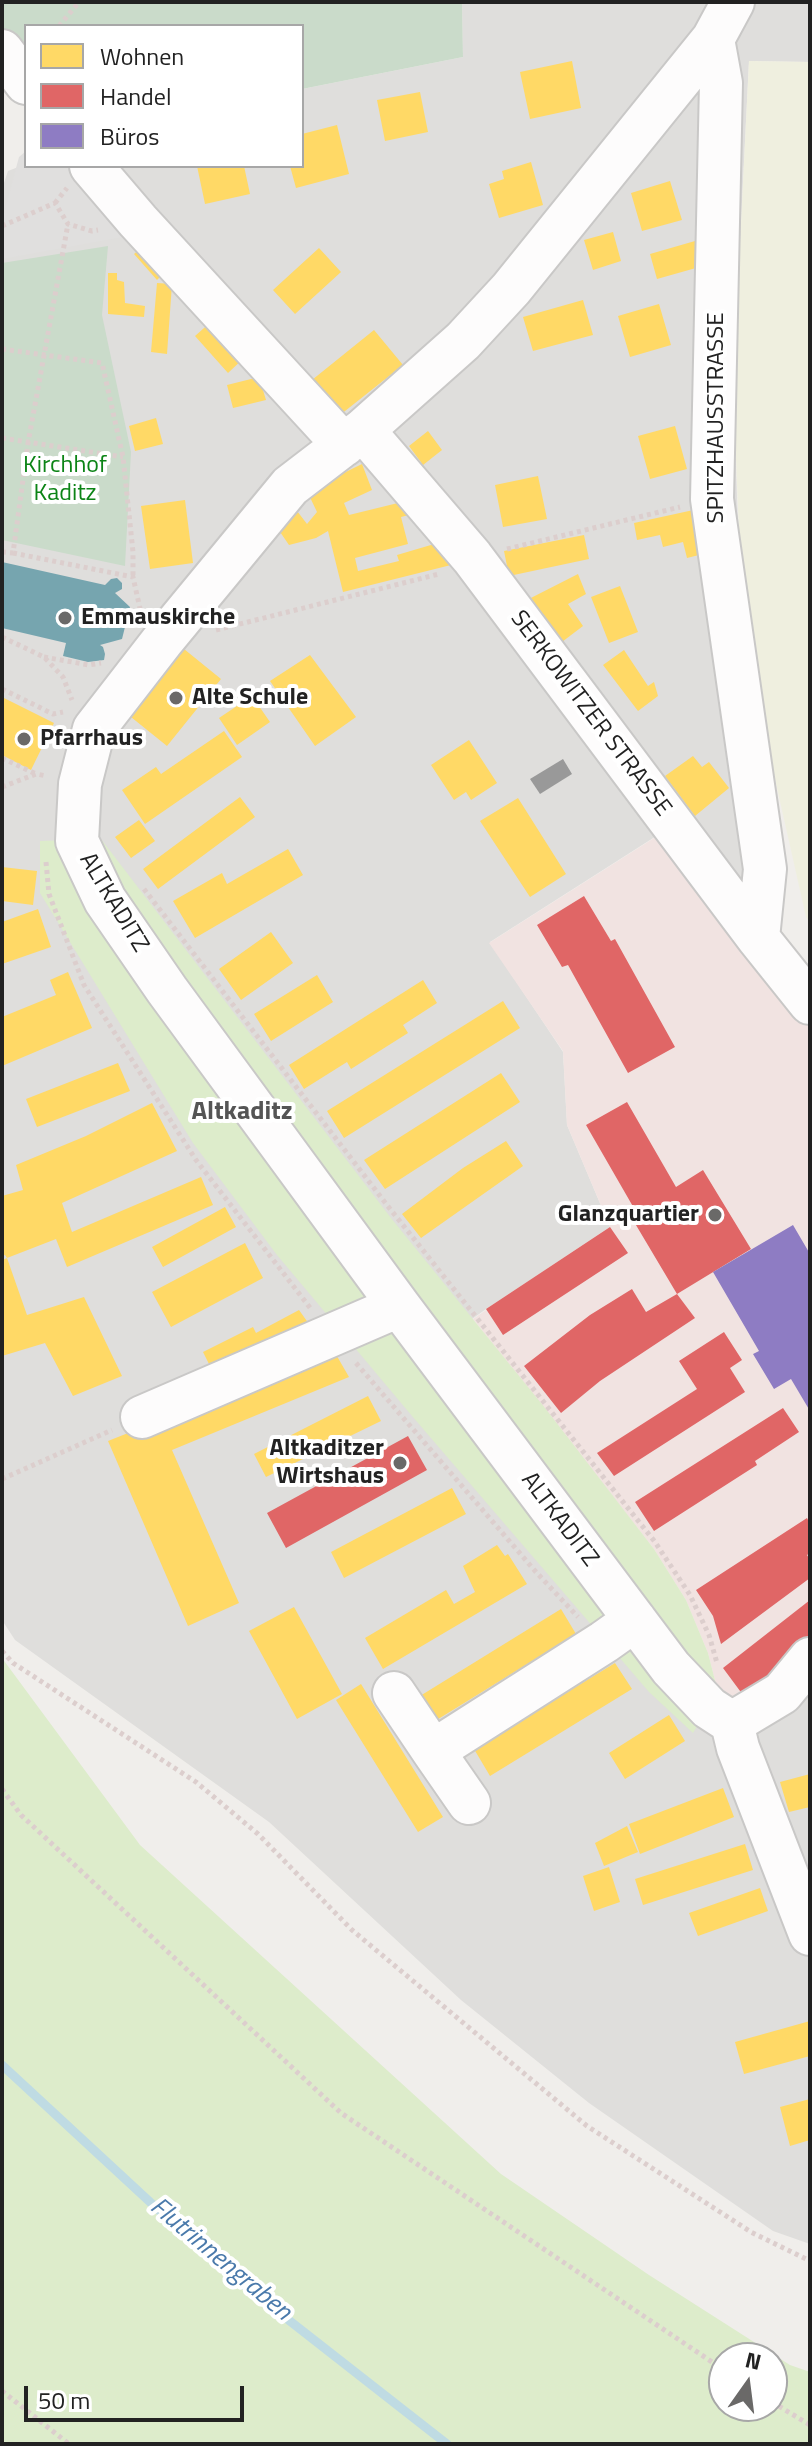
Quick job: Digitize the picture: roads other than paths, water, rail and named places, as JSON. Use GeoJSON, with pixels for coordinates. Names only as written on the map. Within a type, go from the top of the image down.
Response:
{"type":"FeatureCollection","features":[{"type":"Feature","properties":{"kind":"street"},"geometry":{"type":"LineString","coordinates":[[354,437],[463,341],[511,289],[713,39],[733,2]]}},
{"type":"Feature","properties":{"kind":"street","name":"SPITZHAUSSTRASSE"},"geometry":{"type":"LineString","coordinates":[[713,39],[721,83],[712,499],[765,869],[758,938]]}},
{"type":"Feature","properties":{"kind":"street"},"geometry":{"type":"LineString","coordinates":[[2,51],[24,80]]}},
{"type":"Feature","properties":{"kind":"street","name":"SERKOWITZER STRASSE"},"geometry":{"type":"LineString","coordinates":[[93,168],[138,221],[472,557],[810,1003]]}},
{"type":"Feature","properties":{"kind":"street","name":"ALTKADITZ"},"geometry":{"type":"LineString","coordinates":[[354,437],[290,486],[94,729],[80,784],[77,841],[105,900],[188,1020],[399,1306],[620,1631],[671,1668],[709,1708],[726,1719]]}},
{"type":"Feature","properties":{"kind":"street"},"geometry":{"type":"LineString","coordinates":[[142,1417],[399,1306]]}},
{"type":"Feature","properties":{"kind":"street"},"geometry":{"type":"LineString","coordinates":[[433,1751],[620,1631]]}},
{"type":"Feature","properties":{"kind":"street"},"geometry":{"type":"LineString","coordinates":[[810,1659],[782,1693],[726,1719],[810,1934]]}},
{"type":"Feature","properties":{"kind":"street"},"geometry":{"type":"LineString","coordinates":[[394,1693],[469,1803]]}},
{"type":"Feature","properties":{"kind":"waterway","name":"Flutrinnengraben"},"geometry":{"type":"LineString","coordinates":[[2,2065],[217,2264],[447,2444]]}},
{"type":"Feature","properties":{"kind":"place","name":"Emmauskirche"},"geometry":{"type":"Point","coordinates":[65,618]}},
{"type":"Feature","properties":{"kind":"place","name":"Alte Schule"},"geometry":{"type":"Point","coordinates":[176,698]}},
{"type":"Feature","properties":{"kind":"place","name":"Pfarrhaus"},"geometry":{"type":"Point","coordinates":[24,739]}},
{"type":"Feature","properties":{"kind":"place","name":"Glanzquartier"},"geometry":{"type":"Point","coordinates":[715,1215]}},
{"type":"Feature","properties":{"kind":"place","name":"Altkaditzer Wirtshaus"},"geometry":{"type":"Point","coordinates":[400,1463]}},
{"type":"Feature","properties":{"kind":"district","name":"Altkaditz"},"geometry":{"type":"Point","coordinates":[242,1113]}},
{"type":"Feature","properties":{"kind":"park label","name":"Kirchhof Kaditz"},"geometry":{"type":"Point","coordinates":[65,480]}}]}
